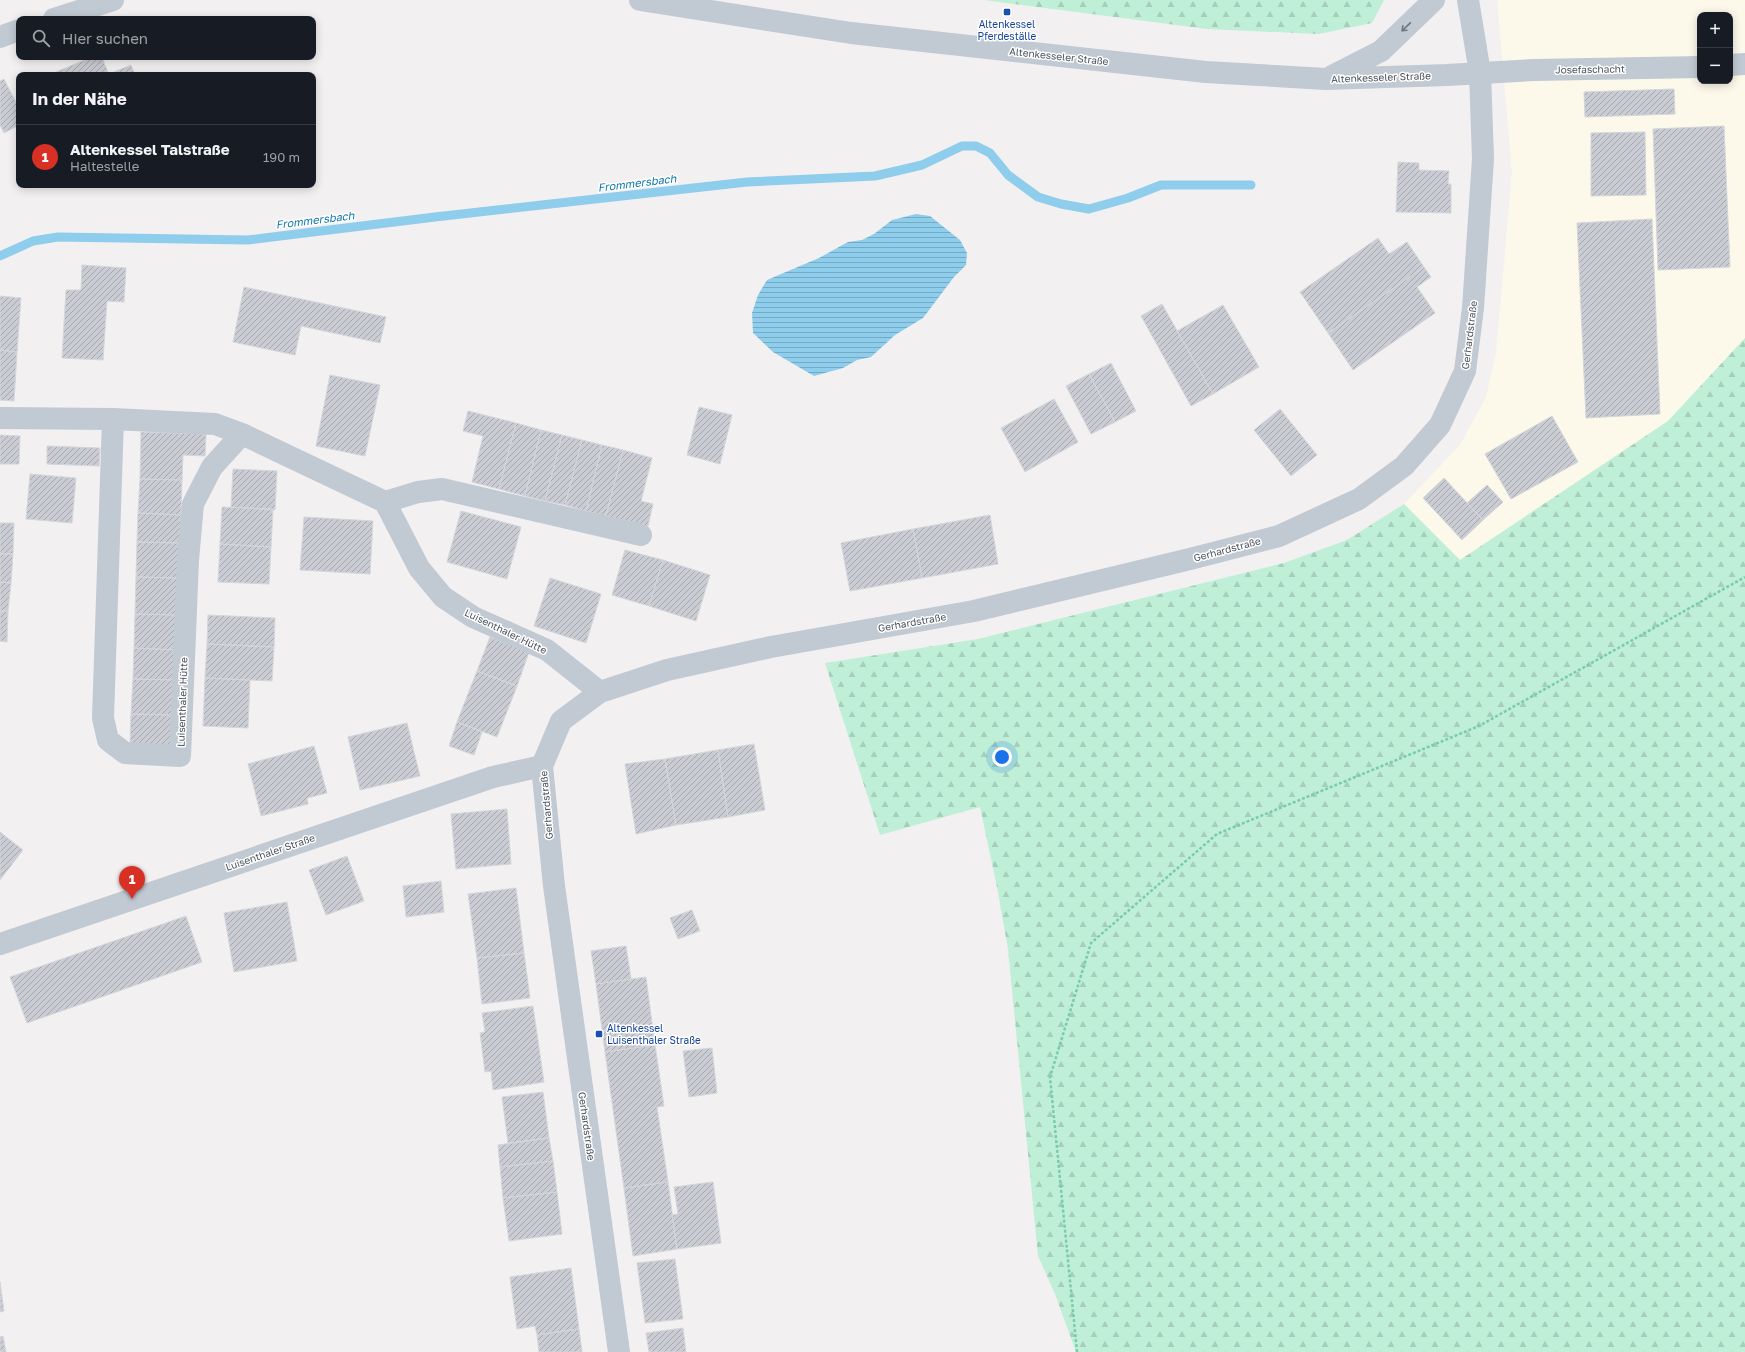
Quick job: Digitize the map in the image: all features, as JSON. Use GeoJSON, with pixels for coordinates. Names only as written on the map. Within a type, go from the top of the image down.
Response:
{"type":"FeatureCollection","features":[{"type":"Feature","properties":{"kind":"street","name":"Altenkesseler Straße"},"geometry":{"type":"LineString","coordinates":[[640,0],[859,34],[1206,72],[1326,79],[1480,73]]}},
{"type":"Feature","properties":{"kind":"street"},"geometry":{"type":"LineString","coordinates":[[1326,79],[1381,51],[1434,0]]}},
{"type":"Feature","properties":{"kind":"street","name":"Gerhardstraße"},"geometry":{"type":"LineString","coordinates":[[619,1352],[554,886],[542,766],[561,721],[600,692],[667,670],[771,647],[974,611],[1279,536],[1359,499],[1404,466],[1440,425],[1465,371],[1473,308],[1483,159],[1480,73],[1468,0]]}},
{"type":"Feature","properties":{"kind":"street"},"geometry":{"type":"LineString","coordinates":[[63,16],[108,1]]}},
{"type":"Feature","properties":{"kind":"street"},"geometry":{"type":"LineString","coordinates":[[0,37],[16,31]]}},
{"type":"Feature","properties":{"kind":"street"},"geometry":{"type":"LineString","coordinates":[[1733,65],[1745,64]]}},
{"type":"Feature","properties":{"kind":"street","name":"Josefaschacht"},"geometry":{"type":"LineString","coordinates":[[1480,73],[1534,70],[1697,67]]}},
{"type":"Feature","properties":{"kind":"street"},"geometry":{"type":"LineString","coordinates":[[0,418],[113,419],[215,424],[242,434],[385,502],[418,492],[442,489],[641,535]]}},
{"type":"Feature","properties":{"kind":"street","name":"Luisenthaler Hütte"},"geometry":{"type":"LineString","coordinates":[[113,419],[103,718],[108,740],[125,753],[180,756],[188,560],[193,504],[212,467],[242,434]]}},
{"type":"Feature","properties":{"kind":"street","name":"Luisenthaler Hütte"},"geometry":{"type":"LineString","coordinates":[[385,502],[419,568],[443,597],[473,617],[547,650],[600,692]]}},
{"type":"Feature","properties":{"kind":"street","name":"Luisenthaler Straße"},"geometry":{"type":"LineString","coordinates":[[0,944],[493,777],[542,766]]}},
{"type":"Feature","properties":{"kind":"path"},"geometry":{"type":"LineString","coordinates":[[1077,1352],[1050,1077],[1090,943],[1216,834],[1479,726],[1745,577]]}},
{"type":"Feature","properties":{"kind":"shaded area"},"geometry":{"type":"Polygon","coordinates":[[[1497,0],[1745,0],[1745,338],[1668,421],[1460,560],[1404,504],[1460,445],[1486,397],[1496,353],[1512,172],[1497,0]]]}},
{"type":"Feature","properties":{"kind":"green space"},"geometry":{"type":"Polygon","coordinates":[[[984,0],[1384,0],[1372,23],[1319,34],[1207,29],[984,0]]]}},
{"type":"Feature","properties":{"kind":"green space"},"geometry":{"type":"Polygon","coordinates":[[[1745,338],[1745,1352],[1076,1352],[1055,1294],[1038,1256],[1008,949],[997,887],[980,807],[880,835],[825,663],[978,639],[1284,563],[1347,540],[1404,504],[1460,560],[1668,421],[1745,338]]]}},
{"type":"Feature","properties":{"kind":"water"},"geometry":{"type":"Polygon","coordinates":[[[916,214],[930,216],[960,240],[967,253],[966,265],[954,277],[923,318],[895,335],[871,357],[857,360],[843,368],[814,376],[773,352],[753,333],[752,313],[758,295],[767,280],[819,258],[848,242],[862,240],[874,234],[892,220],[916,214]]]}},
{"type":"Feature","properties":{"kind":"building"},"geometry":{"type":"Polygon","coordinates":[[[85,60],[103,60],[108,72],[56,72],[85,60]]]}},
{"type":"Feature","properties":{"kind":"building"},"geometry":{"type":"Polygon","coordinates":[[[131,65],[134,72],[114,72],[131,65]]]}},
{"type":"Feature","properties":{"kind":"building"},"geometry":{"type":"Polygon","coordinates":[[[4,79],[16,102],[16,127],[4,133],[0,125],[0,81],[4,79]]]}},
{"type":"Feature","properties":{"kind":"building"},"geometry":{"type":"Polygon","coordinates":[[[1674,89],[1675,114],[1585,117],[1584,92],[1674,89]]]}},
{"type":"Feature","properties":{"kind":"building"},"geometry":{"type":"Polygon","coordinates":[[[1724,126],[1730,267],[1658,270],[1653,129],[1724,126]]]}},
{"type":"Feature","properties":{"kind":"building"},"geometry":{"type":"Polygon","coordinates":[[[1645,132],[1646,195],[1591,196],[1591,133],[1645,132]]]}},
{"type":"Feature","properties":{"kind":"building"},"geometry":{"type":"Polygon","coordinates":[[[1398,162],[1419,163],[1419,170],[1449,171],[1448,184],[1451,184],[1451,213],[1396,212],[1398,162]]]}},
{"type":"Feature","properties":{"kind":"building"},"geometry":{"type":"Polygon","coordinates":[[[1652,219],[1660,414],[1586,418],[1577,223],[1652,219]]]}},
{"type":"Feature","properties":{"kind":"building"},"geometry":{"type":"Polygon","coordinates":[[[1378,238],[1389,254],[1407,242],[1424,267],[1328,333],[1300,292],[1378,238]]]}},
{"type":"Feature","properties":{"kind":"building"},"geometry":{"type":"Polygon","coordinates":[[[82,265],[126,268],[124,302],[107,301],[103,360],[62,358],[66,290],[81,290],[82,265]]]}},
{"type":"Feature","properties":{"kind":"building"},"geometry":{"type":"Polygon","coordinates":[[[1424,267],[1431,277],[1417,287],[1435,313],[1353,370],[1328,333],[1424,267]]]}},
{"type":"Feature","properties":{"kind":"building"},"geometry":{"type":"Polygon","coordinates":[[[244,287],[386,317],[380,343],[301,326],[295,355],[233,342],[244,287]]]}},
{"type":"Feature","properties":{"kind":"building"},"geometry":{"type":"Polygon","coordinates":[[[0,296],[21,298],[17,352],[0,350],[0,296]]]}},
{"type":"Feature","properties":{"kind":"building"},"geometry":{"type":"Polygon","coordinates":[[[1162,304],[1213,394],[1191,406],[1141,316],[1162,304]]]}},
{"type":"Feature","properties":{"kind":"building"},"geometry":{"type":"Polygon","coordinates":[[[1223,305],[1259,367],[1213,394],[1177,331],[1223,305]]]}},
{"type":"Feature","properties":{"kind":"building"},"geometry":{"type":"Polygon","coordinates":[[[0,350],[17,352],[14,401],[0,400],[0,350]]]}},
{"type":"Feature","properties":{"kind":"building"},"geometry":{"type":"Polygon","coordinates":[[[1111,363],[1136,411],[1115,422],[1089,374],[1111,363]]]}},
{"type":"Feature","properties":{"kind":"building"},"geometry":{"type":"Polygon","coordinates":[[[1089,374],[1115,422],[1091,434],[1066,386],[1089,374]]]}},
{"type":"Feature","properties":{"kind":"building"},"geometry":{"type":"Polygon","coordinates":[[[330,375],[380,385],[365,456],[316,446],[330,375]]]}},
{"type":"Feature","properties":{"kind":"building"},"geometry":{"type":"Polygon","coordinates":[[[1054,399],[1078,442],[1025,472],[1001,428],[1054,399]]]}},
{"type":"Feature","properties":{"kind":"building"},"geometry":{"type":"Polygon","coordinates":[[[699,407],[732,415],[720,464],[687,455],[699,407]]]}},
{"type":"Feature","properties":{"kind":"building"},"geometry":{"type":"Polygon","coordinates":[[[1280,409],[1317,455],[1291,476],[1254,430],[1280,409]]]}},
{"type":"Feature","properties":{"kind":"building"},"geometry":{"type":"Polygon","coordinates":[[[468,411],[516,423],[499,489],[472,482],[483,436],[463,431],[468,411]]]}},
{"type":"Feature","properties":{"kind":"building"},"geometry":{"type":"Polygon","coordinates":[[[1552,416],[1578,462],[1511,499],[1485,454],[1552,416]]]}},
{"type":"Feature","properties":{"kind":"building"},"geometry":{"type":"Polygon","coordinates":[[[516,423],[541,430],[525,496],[499,489],[516,423]]]}},
{"type":"Feature","properties":{"kind":"building"},"geometry":{"type":"Polygon","coordinates":[[[541,430],[562,435],[545,501],[525,496],[541,430]]]}},
{"type":"Feature","properties":{"kind":"building"},"geometry":{"type":"Polygon","coordinates":[[[141,432],[206,434],[205,456],[183,455],[182,480],[140,479],[141,432]]]}},
{"type":"Feature","properties":{"kind":"building"},"geometry":{"type":"Polygon","coordinates":[[[0,435],[20,436],[19,464],[0,464],[0,435]]]}},
{"type":"Feature","properties":{"kind":"building"},"geometry":{"type":"Polygon","coordinates":[[[562,435],[582,440],[565,505],[545,501],[562,435]]]}},
{"type":"Feature","properties":{"kind":"building"},"geometry":{"type":"Polygon","coordinates":[[[582,440],[602,445],[586,511],[565,505],[582,440]]]}},
{"type":"Feature","properties":{"kind":"building"},"geometry":{"type":"Polygon","coordinates":[[[602,445],[623,450],[606,516],[586,511],[602,445]]]}},
{"type":"Feature","properties":{"kind":"building"},"geometry":{"type":"Polygon","coordinates":[[[47,446],[100,448],[99,466],[47,464],[47,446]]]}},
{"type":"Feature","properties":{"kind":"building"},"geometry":{"type":"Polygon","coordinates":[[[623,450],[652,458],[641,501],[653,504],[648,526],[606,516],[623,450]]]}},
{"type":"Feature","properties":{"kind":"building"},"geometry":{"type":"Polygon","coordinates":[[[233,469],[277,471],[275,510],[231,507],[233,469]]]}},
{"type":"Feature","properties":{"kind":"building"},"geometry":{"type":"Polygon","coordinates":[[[30,474],[76,478],[72,523],[26,519],[30,474]]]}},
{"type":"Feature","properties":{"kind":"building"},"geometry":{"type":"Polygon","coordinates":[[[1444,478],[1483,520],[1462,540],[1423,498],[1444,478]]]}},
{"type":"Feature","properties":{"kind":"building"},"geometry":{"type":"Polygon","coordinates":[[[140,479],[182,480],[181,515],[138,513],[140,479]]]}},
{"type":"Feature","properties":{"kind":"building"},"geometry":{"type":"Polygon","coordinates":[[[1487,485],[1503,502],[1483,520],[1467,503],[1487,485]]]}},
{"type":"Feature","properties":{"kind":"building"},"geometry":{"type":"Polygon","coordinates":[[[222,507],[273,509],[271,547],[220,544],[222,507]]]}},
{"type":"Feature","properties":{"kind":"building"},"geometry":{"type":"Polygon","coordinates":[[[461,511],[521,527],[507,579],[447,562],[461,511]]]}},
{"type":"Feature","properties":{"kind":"building"},"geometry":{"type":"Polygon","coordinates":[[[138,513],[181,515],[180,543],[137,542],[138,513]]]}},
{"type":"Feature","properties":{"kind":"building"},"geometry":{"type":"Polygon","coordinates":[[[990,515],[998,564],[922,578],[913,529],[990,515]]]}},
{"type":"Feature","properties":{"kind":"building"},"geometry":{"type":"Polygon","coordinates":[[[304,517],[373,521],[370,574],[300,570],[304,517]]]}},
{"type":"Feature","properties":{"kind":"building"},"geometry":{"type":"Polygon","coordinates":[[[0,523],[14,523],[13,554],[0,554],[0,523]]]}},
{"type":"Feature","properties":{"kind":"building"},"geometry":{"type":"Polygon","coordinates":[[[913,529],[922,578],[850,591],[841,543],[913,529]]]}},
{"type":"Feature","properties":{"kind":"building"},"geometry":{"type":"Polygon","coordinates":[[[137,542],[180,543],[179,578],[136,577],[137,542]]]}},
{"type":"Feature","properties":{"kind":"building"},"geometry":{"type":"Polygon","coordinates":[[[220,544],[271,547],[269,584],[218,582],[220,544]]]}},
{"type":"Feature","properties":{"kind":"building"},"geometry":{"type":"Polygon","coordinates":[[[625,550],[663,560],[649,606],[612,595],[625,550]]]}},
{"type":"Feature","properties":{"kind":"building"},"geometry":{"type":"Polygon","coordinates":[[[0,554],[13,554],[11,583],[0,582],[0,554]]]}},
{"type":"Feature","properties":{"kind":"building"},"geometry":{"type":"Polygon","coordinates":[[[663,560],[710,575],[696,621],[649,606],[663,560]]]}},
{"type":"Feature","properties":{"kind":"building"},"geometry":{"type":"Polygon","coordinates":[[[136,577],[179,578],[177,615],[135,614],[136,577]]]}},
{"type":"Feature","properties":{"kind":"building"},"geometry":{"type":"Polygon","coordinates":[[[550,578],[601,594],[586,643],[534,626],[550,578]]]}},
{"type":"Feature","properties":{"kind":"building"},"geometry":{"type":"Polygon","coordinates":[[[0,582],[11,583],[8,611],[0,611],[0,582]]]}},
{"type":"Feature","properties":{"kind":"building"},"geometry":{"type":"Polygon","coordinates":[[[0,611],[8,611],[7,642],[0,641],[0,611]]]}},
{"type":"Feature","properties":{"kind":"building"},"geometry":{"type":"Polygon","coordinates":[[[135,614],[177,615],[177,650],[134,648],[135,614]]]}},
{"type":"Feature","properties":{"kind":"building"},"geometry":{"type":"Polygon","coordinates":[[[208,615],[275,618],[274,647],[207,644],[208,615]]]}},
{"type":"Feature","properties":{"kind":"building"},"geometry":{"type":"Polygon","coordinates":[[[490,637],[529,652],[517,686],[477,671],[490,637]]]}},
{"type":"Feature","properties":{"kind":"building"},"geometry":{"type":"Polygon","coordinates":[[[207,644],[274,647],[272,681],[205,678],[207,644]]]}},
{"type":"Feature","properties":{"kind":"building"},"geometry":{"type":"Polygon","coordinates":[[[134,648],[177,650],[176,680],[133,679],[134,648]]]}},
{"type":"Feature","properties":{"kind":"building"},"geometry":{"type":"Polygon","coordinates":[[[477,671],[517,686],[497,737],[457,722],[477,671]]]}},
{"type":"Feature","properties":{"kind":"building"},"geometry":{"type":"Polygon","coordinates":[[[205,678],[250,680],[248,728],[203,726],[205,678]]]}},
{"type":"Feature","properties":{"kind":"building"},"geometry":{"type":"Polygon","coordinates":[[[133,679],[176,680],[174,715],[131,714],[133,679]]]}},
{"type":"Feature","properties":{"kind":"building"},"geometry":{"type":"Polygon","coordinates":[[[131,714],[174,715],[173,745],[130,744],[131,714]]]}},
{"type":"Feature","properties":{"kind":"building"},"geometry":{"type":"Polygon","coordinates":[[[457,722],[482,732],[474,755],[449,746],[457,722]]]}},
{"type":"Feature","properties":{"kind":"building"},"geometry":{"type":"Polygon","coordinates":[[[407,723],[420,776],[360,790],[348,737],[407,723]]]}},
{"type":"Feature","properties":{"kind":"building"},"geometry":{"type":"Polygon","coordinates":[[[754,744],[765,810],[728,817],[718,750],[754,744]]]}},
{"type":"Feature","properties":{"kind":"building"},"geometry":{"type":"Polygon","coordinates":[[[314,746],[327,793],[307,798],[308,804],[261,816],[248,764],[314,746]]]}},
{"type":"Feature","properties":{"kind":"building"},"geometry":{"type":"Polygon","coordinates":[[[718,750],[728,817],[676,825],[665,759],[718,750]]]}},
{"type":"Feature","properties":{"kind":"building"},"geometry":{"type":"Polygon","coordinates":[[[665,759],[676,825],[636,834],[625,764],[665,759]]]}},
{"type":"Feature","properties":{"kind":"building"},"geometry":{"type":"Polygon","coordinates":[[[507,809],[511,864],[456,869],[451,814],[507,809]]]}},
{"type":"Feature","properties":{"kind":"building"},"geometry":{"type":"Polygon","coordinates":[[[0,832],[23,850],[0,880],[0,832]]]}},
{"type":"Feature","properties":{"kind":"building"},"geometry":{"type":"Polygon","coordinates":[[[347,856],[364,901],[326,915],[309,870],[347,856]]]}},
{"type":"Feature","properties":{"kind":"building"},"geometry":{"type":"Polygon","coordinates":[[[441,881],[444,912],[406,917],[403,886],[441,881]]]}},
{"type":"Feature","properties":{"kind":"building"},"geometry":{"type":"Polygon","coordinates":[[[516,888],[524,953],[477,958],[468,894],[516,888]]]}},
{"type":"Feature","properties":{"kind":"building"},"geometry":{"type":"Polygon","coordinates":[[[287,902],[297,961],[234,972],[224,913],[287,902]]]}},
{"type":"Feature","properties":{"kind":"building"},"geometry":{"type":"Polygon","coordinates":[[[692,910],[700,931],[678,939],[670,918],[692,910]]]}},
{"type":"Feature","properties":{"kind":"building"},"geometry":{"type":"Polygon","coordinates":[[[186,916],[202,962],[27,1023],[10,977],[186,916]]]}},
{"type":"Feature","properties":{"kind":"building"},"geometry":{"type":"Polygon","coordinates":[[[626,946],[631,979],[596,984],[591,951],[626,946]]]}},
{"type":"Feature","properties":{"kind":"building"},"geometry":{"type":"Polygon","coordinates":[[[524,953],[530,998],[482,1004],[477,958],[524,953]]]}},
{"type":"Feature","properties":{"kind":"building"},"geometry":{"type":"Polygon","coordinates":[[[646,977],[655,1045],[605,1052],[596,984],[646,977]]]}},
{"type":"Feature","properties":{"kind":"building"},"geometry":{"type":"Polygon","coordinates":[[[533,1006],[544,1082],[493,1090],[491,1071],[485,1072],[480,1033],[485,1032],[482,1013],[533,1006]]]}},
{"type":"Feature","properties":{"kind":"building"},"geometry":{"type":"Polygon","coordinates":[[[655,1045],[664,1106],[657,1107],[668,1182],[624,1188],[605,1052],[655,1045]]]}},
{"type":"Feature","properties":{"kind":"building"},"geometry":{"type":"Polygon","coordinates":[[[712,1048],[717,1093],[689,1097],[683,1051],[712,1048]]]}},
{"type":"Feature","properties":{"kind":"building"},"geometry":{"type":"Polygon","coordinates":[[[543,1092],[549,1138],[508,1143],[502,1097],[543,1092]]]}},
{"type":"Feature","properties":{"kind":"building"},"geometry":{"type":"Polygon","coordinates":[[[549,1138],[553,1161],[500,1167],[498,1145],[549,1138]]]}},
{"type":"Feature","properties":{"kind":"building"},"geometry":{"type":"Polygon","coordinates":[[[553,1161],[557,1192],[503,1198],[500,1167],[553,1161]]]}},
{"type":"Feature","properties":{"kind":"building"},"geometry":{"type":"Polygon","coordinates":[[[668,1182],[677,1249],[633,1256],[624,1188],[668,1182]]]}},
{"type":"Feature","properties":{"kind":"building"},"geometry":{"type":"Polygon","coordinates":[[[713,1182],[721,1243],[677,1249],[672,1215],[678,1214],[674,1187],[713,1182]]]}},
{"type":"Feature","properties":{"kind":"building"},"geometry":{"type":"Polygon","coordinates":[[[557,1192],[562,1234],[509,1241],[503,1198],[557,1192]]]}},
{"type":"Feature","properties":{"kind":"building"},"geometry":{"type":"Polygon","coordinates":[[[675,1259],[683,1319],[645,1323],[637,1263],[675,1259]]]}},
{"type":"Feature","properties":{"kind":"building"},"geometry":{"type":"Polygon","coordinates":[[[571,1268],[579,1329],[537,1335],[535,1326],[517,1329],[510,1277],[571,1268]]]}},
{"type":"Feature","properties":{"kind":"building"},"geometry":{"type":"Polygon","coordinates":[[[0,1282],[4,1311],[0,1312],[0,1282]]]}},
{"type":"Feature","properties":{"kind":"building"},"geometry":{"type":"Polygon","coordinates":[[[683,1328],[686,1352],[649,1352],[646,1333],[683,1328]]]}},
{"type":"Feature","properties":{"kind":"building"},"geometry":{"type":"Polygon","coordinates":[[[579,1329],[582,1352],[539,1352],[537,1335],[579,1329]]]}},
{"type":"Feature","properties":{"kind":"building"},"geometry":{"type":"Polygon","coordinates":[[[3,1336],[6,1352],[0,1352],[0,1337],[3,1336]]]}},
{"type":"Feature","properties":{"kind":"waterway","name":"Frommersbach"},"geometry":{"type":"LineString","coordinates":[[0,256],[33,241],[58,237],[248,240],[435,217],[747,182],[875,176],[922,165],[962,146],[976,146],[990,153],[1008,175],[1038,197],[1061,204],[1089,209],[1128,198],[1161,185],[1251,185]]}},
{"type":"Feature","properties":{"kind":"place","name":"Altenkessel Pferdeställe"},"geometry":{"type":"Point","coordinates":[1007,12]}},
{"type":"Feature","properties":{"kind":"place","name":"Altenkessel Talstraße"},"geometry":{"type":"Point","coordinates":[132,899]}},
{"type":"Feature","properties":{"kind":"place","name":"Altenkessel Luisenthaler Straße"},"geometry":{"type":"Point","coordinates":[599,1034]}}]}
